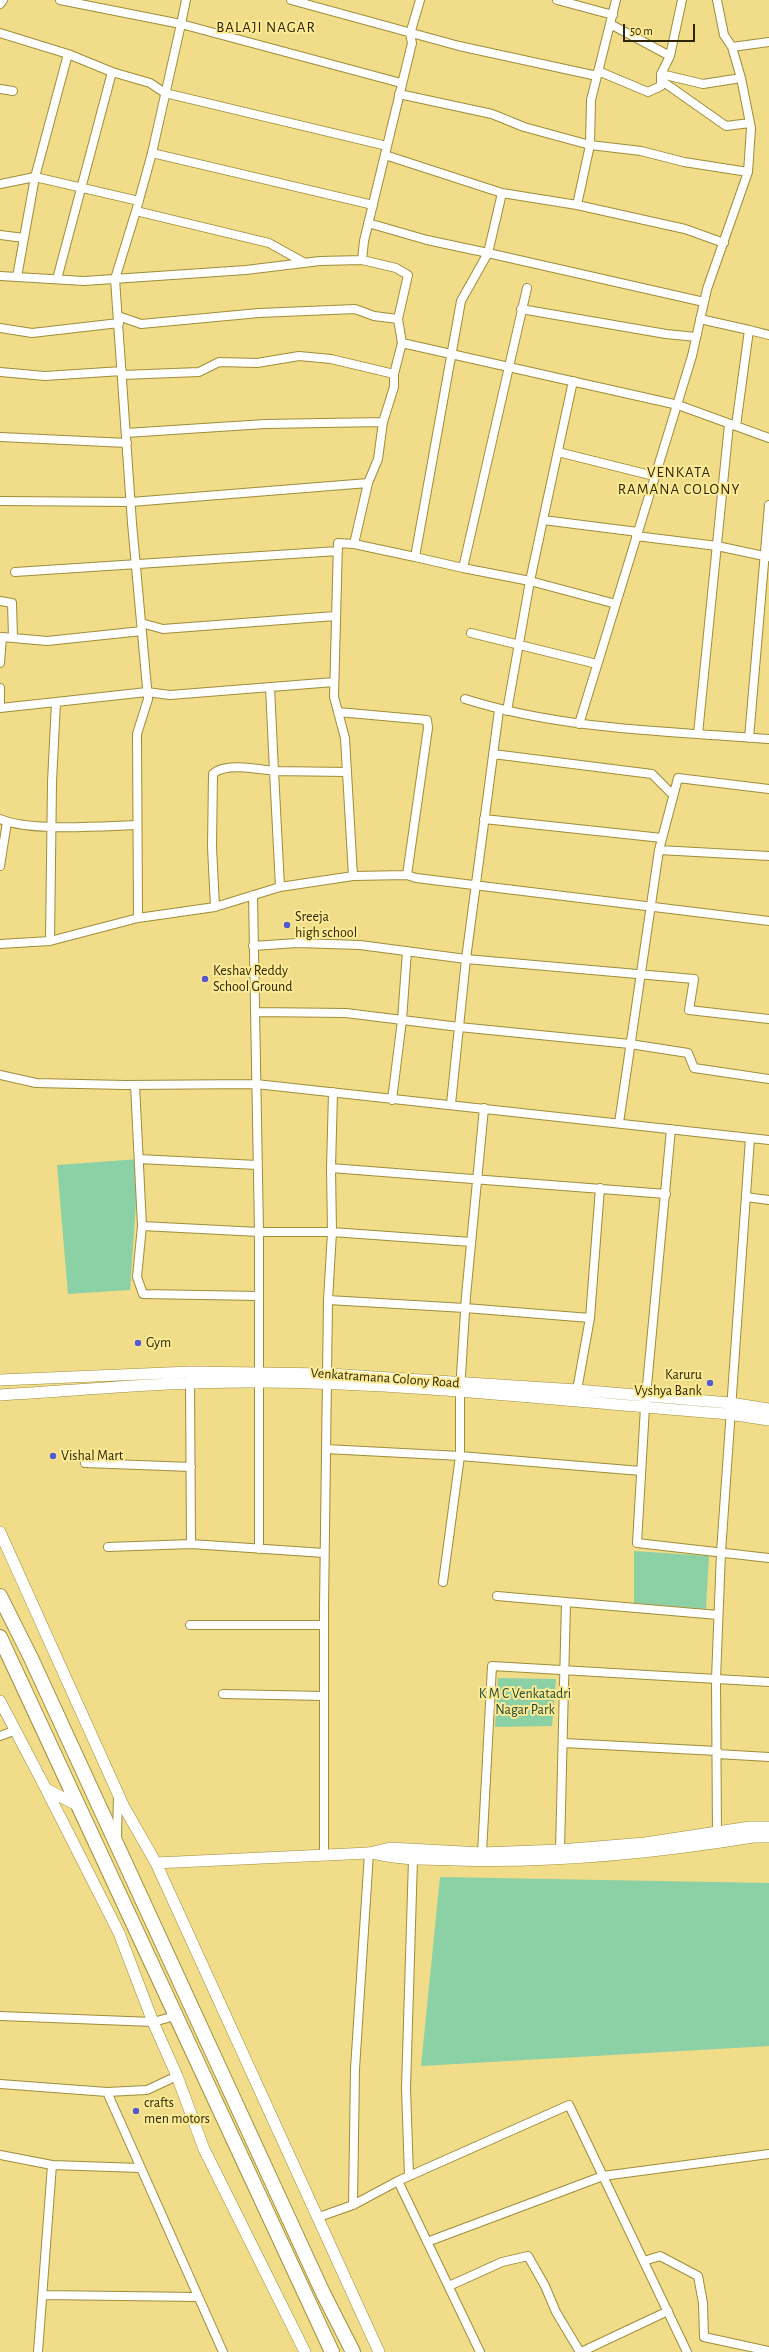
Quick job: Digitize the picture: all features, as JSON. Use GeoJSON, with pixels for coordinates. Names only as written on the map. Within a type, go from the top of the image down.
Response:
{"type":"FeatureCollection","features":[{"type":"Feature","properties":{"kind":"highway"},"geometry":{"type":"LineString","coordinates":[[0,1596],[31,1658],[304,2254],[353,2352]]}},
{"type":"Feature","properties":{"kind":"highway"},"geometry":{"type":"LineString","coordinates":[[0,1637],[332,2352]]}},
{"type":"Feature","properties":{"kind":"street"},"geometry":{"type":"LineString","coordinates":[[0,4],[3,0]]}},
{"type":"Feature","properties":{"kind":"street"},"geometry":{"type":"LineString","coordinates":[[60,0],[182,24],[401,83]]}},
{"type":"Feature","properties":{"kind":"street"},"geometry":{"type":"LineString","coordinates":[[138,918],[137,734],[148,699],[131,502],[116,279],[152,153],[182,24],[186,0]]}},
{"type":"Feature","properties":{"kind":"street"},"geometry":{"type":"LineString","coordinates":[[291,0],[410,34],[598,73],[648,92],[661,86],[661,78],[670,56],[682,0]]}},
{"type":"Feature","properties":{"kind":"street"},"geometry":{"type":"LineString","coordinates":[[362,260],[368,223],[412,43],[410,34],[420,0]]}},
{"type":"Feature","properties":{"kind":"street"},"geometry":{"type":"LineString","coordinates":[[557,0],[613,15]]}},
{"type":"Feature","properties":{"kind":"street"},"geometry":{"type":"LineString","coordinates":[[577,206],[590,145],[591,100],[616,0]]}},
{"type":"Feature","properties":{"kind":"street"},"geometry":{"type":"LineString","coordinates":[[579,724],[654,476],[678,405],[704,302],[748,172],[750,123],[741,78],[732,47],[724,34],[717,0]]}},
{"type":"Feature","properties":{"kind":"street"},"geometry":{"type":"LineString","coordinates":[[610,24],[670,56]]}},
{"type":"Feature","properties":{"kind":"street"},"geometry":{"type":"LineString","coordinates":[[0,33],[68,54],[112,72],[150,82],[165,92],[387,146]]}},
{"type":"Feature","properties":{"kind":"street"},"geometry":{"type":"LineString","coordinates":[[732,47],[769,42]]}},
{"type":"Feature","properties":{"kind":"street"},"geometry":{"type":"LineString","coordinates":[[17,277],[35,177],[68,54]]}},
{"type":"Feature","properties":{"kind":"street"},"geometry":{"type":"LineString","coordinates":[[57,279],[112,72]]}},
{"type":"Feature","properties":{"kind":"street"},"geometry":{"type":"LineString","coordinates":[[661,78],[704,84],[741,78]]}},
{"type":"Feature","properties":{"kind":"street"},"geometry":{"type":"LineString","coordinates":[[661,78],[726,126],[750,123]]}},
{"type":"Feature","properties":{"kind":"street"},"geometry":{"type":"LineString","coordinates":[[0,89],[13,91]]}},
{"type":"Feature","properties":{"kind":"street"},"geometry":{"type":"LineString","coordinates":[[399,94],[492,114],[524,127],[590,145],[641,151],[684,162],[748,172]]}},
{"type":"Feature","properties":{"kind":"street"},"geometry":{"type":"LineString","coordinates":[[152,153],[373,205]]}},
{"type":"Feature","properties":{"kind":"street"},"geometry":{"type":"LineString","coordinates":[[385,155],[502,193],[577,206],[686,230],[724,243]]}},
{"type":"Feature","properties":{"kind":"street"},"geometry":{"type":"LineString","coordinates":[[0,184],[35,177],[139,202]]}},
{"type":"Feature","properties":{"kind":"street"},"geometry":{"type":"LineString","coordinates":[[415,557],[461,301],[488,254],[502,193]]}},
{"type":"Feature","properties":{"kind":"street"},"geometry":{"type":"LineString","coordinates":[[136,211],[269,243],[305,263]]}},
{"type":"Feature","properties":{"kind":"street"},"geometry":{"type":"LineString","coordinates":[[368,223],[427,240],[704,302]]}},
{"type":"Feature","properties":{"kind":"street"},"geometry":{"type":"LineString","coordinates":[[0,235],[24,238]]}},
{"type":"Feature","properties":{"kind":"street"},"geometry":{"type":"LineString","coordinates":[[0,276],[84,281],[246,270],[305,263],[362,260],[396,268],[408,275],[398,319],[402,343],[394,374],[394,387],[383,422],[378,459],[368,483],[354,544]]}},
{"type":"Feature","properties":{"kind":"street"},"geometry":{"type":"LineString","coordinates":[[463,568],[527,288]]}},
{"type":"Feature","properties":{"kind":"street"},"geometry":{"type":"LineString","coordinates":[[0,328],[32,333],[118,320],[141,324],[259,313],[355,309],[374,316],[398,319]]}},
{"type":"Feature","properties":{"kind":"street"},"geometry":{"type":"LineString","coordinates":[[521,309],[666,334],[696,337]]}},
{"type":"Feature","properties":{"kind":"street"},"geometry":{"type":"LineString","coordinates":[[700,319],[769,335]]}},
{"type":"Feature","properties":{"kind":"street"},"geometry":{"type":"LineString","coordinates":[[698,734],[716,546],[732,425],[749,330]]}},
{"type":"Feature","properties":{"kind":"street"},"geometry":{"type":"LineString","coordinates":[[402,343],[452,353],[678,405],[769,438]]}},
{"type":"Feature","properties":{"kind":"street"},"geometry":{"type":"LineString","coordinates":[[0,372],[45,376],[199,372],[219,362],[257,363],[299,356],[331,359],[394,374]]}},
{"type":"Feature","properties":{"kind":"street"},"geometry":{"type":"LineString","coordinates":[[451,1104],[466,959],[493,754],[519,645],[530,581],[573,381]]}},
{"type":"Feature","properties":{"kind":"street"},"geometry":{"type":"LineString","coordinates":[[126,433],[265,424],[383,422]]}},
{"type":"Feature","properties":{"kind":"street"},"geometry":{"type":"LineString","coordinates":[[0,437],[127,443]]}},
{"type":"Feature","properties":{"kind":"street"},"geometry":{"type":"LineString","coordinates":[[558,452],[654,476]]}},
{"type":"Feature","properties":{"kind":"street"},"geometry":{"type":"LineString","coordinates":[[0,501],[131,502],[368,483]]}},
{"type":"Feature","properties":{"kind":"street"},"geometry":{"type":"LineString","coordinates":[[749,738],[767,557],[769,505]]}},
{"type":"Feature","properties":{"kind":"street"},"geometry":{"type":"LineString","coordinates":[[543,520],[716,546],[767,557]]}},
{"type":"Feature","properties":{"kind":"street"},"geometry":{"type":"LineString","coordinates":[[353,876],[345,738],[334,697],[338,543],[354,544],[530,581],[616,604]]}},
{"type":"Feature","properties":{"kind":"street"},"geometry":{"type":"LineString","coordinates":[[15,572],[338,551]]}},
{"type":"Feature","properties":{"kind":"street"},"geometry":{"type":"LineString","coordinates":[[0,601],[12,602],[13,638]]}},
{"type":"Feature","properties":{"kind":"street"},"geometry":{"type":"LineString","coordinates":[[0,663],[1,637],[47,641],[142,627],[163,629],[335,616]]}},
{"type":"Feature","properties":{"kind":"street"},"geometry":{"type":"LineString","coordinates":[[471,633],[597,664]]}},
{"type":"Feature","properties":{"kind":"street"},"geometry":{"type":"LineString","coordinates":[[0,688],[0,708],[147,692],[170,695],[334,682]]}},
{"type":"Feature","properties":{"kind":"street"},"geometry":{"type":"LineString","coordinates":[[270,687],[280,887]]}},
{"type":"Feature","properties":{"kind":"street"},"geometry":{"type":"LineString","coordinates":[[465,699],[503,710],[579,724],[769,739]]}},
{"type":"Feature","properties":{"kind":"street"},"geometry":{"type":"LineString","coordinates":[[50,941],[56,702]]}},
{"type":"Feature","properties":{"kind":"street"},"geometry":{"type":"LineString","coordinates":[[338,712],[427,720],[428,728],[407,875]]}},
{"type":"Feature","properties":{"kind":"street"},"geometry":{"type":"LineString","coordinates":[[493,754],[652,774],[673,795]]}},
{"type":"Feature","properties":{"kind":"street"},"geometry":{"type":"LineString","coordinates":[[215,907],[211,824],[213,774],[217,770],[227,768],[274,771],[347,772]]}},
{"type":"Feature","properties":{"kind":"street"},"geometry":{"type":"LineString","coordinates":[[619,1123],[639,974],[659,850],[678,778],[769,789]]}},
{"type":"Feature","properties":{"kind":"street"},"geometry":{"type":"LineString","coordinates":[[484,819],[662,838]]}},
{"type":"Feature","properties":{"kind":"street"},"geometry":{"type":"LineString","coordinates":[[0,866],[2,866],[4,821],[52,827],[138,825]]}},
{"type":"Feature","properties":{"kind":"street"},"geometry":{"type":"LineString","coordinates":[[659,850],[769,856]]}},
{"type":"Feature","properties":{"kind":"street"},"geometry":{"type":"LineString","coordinates":[[0,944],[50,941],[138,918],[215,907],[280,887],[353,876],[407,875],[416,878],[476,884],[769,921]]}},
{"type":"Feature","properties":{"kind":"street"},"geometry":{"type":"LineString","coordinates":[[253,895],[259,1232],[259,1549]]}},
{"type":"Feature","properties":{"kind":"street"},"geometry":{"type":"LineString","coordinates":[[254,946],[296,943],[360,945],[466,959],[694,979],[689,1010],[769,1019]]}},
{"type":"Feature","properties":{"kind":"street"},"geometry":{"type":"LineString","coordinates":[[392,1100],[402,1020],[407,951]]}},
{"type":"Feature","properties":{"kind":"street"},"geometry":{"type":"LineString","coordinates":[[255,1012],[346,1013],[459,1027],[630,1044],[688,1053],[694,1068],[769,1079]]}},
{"type":"Feature","properties":{"kind":"street"},"geometry":{"type":"LineString","coordinates":[[0,1075],[36,1083],[135,1085],[256,1084],[392,1100],[451,1104],[769,1140]]}},
{"type":"Feature","properties":{"kind":"street"},"geometry":{"type":"LineString","coordinates":[[135,1085],[142,1226],[138,1277],[143,1294],[259,1296]]}},
{"type":"Feature","properties":{"kind":"street"},"geometry":{"type":"LineString","coordinates":[[324,1854],[324,1553],[328,1378],[328,1300],[332,1232],[331,1168],[333,1092]]}},
{"type":"Feature","properties":{"kind":"street"},"geometry":{"type":"LineString","coordinates":[[443,1582],[460,1456],[460,1387],[465,1308],[484,1108]]}},
{"type":"Feature","properties":{"kind":"street"},"geometry":{"type":"LineString","coordinates":[[671,1129],[646,1402],[637,1543],[769,1558]]}},
{"type":"Feature","properties":{"kind":"street"},"geometry":{"type":"LineString","coordinates":[[717,1838],[716,1679],[720,1552],[729,1409],[750,1138]]}},
{"type":"Feature","properties":{"kind":"street"},"geometry":{"type":"LineString","coordinates":[[139,1159],[257,1165]]}},
{"type":"Feature","properties":{"kind":"street"},"geometry":{"type":"LineString","coordinates":[[331,1168],[478,1178],[666,1194]]}},
{"type":"Feature","properties":{"kind":"street"},"geometry":{"type":"LineString","coordinates":[[577,1390],[590,1318],[600,1188]]}},
{"type":"Feature","properties":{"kind":"street"},"geometry":{"type":"LineString","coordinates":[[746,1197],[769,1200]]}},
{"type":"Feature","properties":{"kind":"street"},"geometry":{"type":"LineString","coordinates":[[142,1226],[259,1232],[332,1232],[471,1242]]}},
{"type":"Feature","properties":{"kind":"street"},"geometry":{"type":"LineString","coordinates":[[328,1300],[465,1308],[590,1318]]}},
{"type":"Feature","properties":{"kind":"street","name":"Venkatramana Colony Road"},"geometry":{"type":"LineString","coordinates":[[0,1380],[258,1377],[328,1378],[460,1387],[577,1390],[646,1402],[729,1409],[769,1409]]}},
{"type":"Feature","properties":{"kind":"street"},"geometry":{"type":"LineString","coordinates":[[0,1395],[190,1378],[191,1544]]}},
{"type":"Feature","properties":{"kind":"street"},"geometry":{"type":"LineString","coordinates":[[460,1387],[646,1402]]}},
{"type":"Feature","properties":{"kind":"street"},"geometry":{"type":"LineString","coordinates":[[729,1409],[769,1420]]}},
{"type":"Feature","properties":{"kind":"street"},"geometry":{"type":"LineString","coordinates":[[326,1450],[460,1456],[641,1471]]}},
{"type":"Feature","properties":{"kind":"street"},"geometry":{"type":"LineString","coordinates":[[85,1463],[190,1467]]}},
{"type":"Feature","properties":{"kind":"street"},"geometry":{"type":"LineString","coordinates":[[0,1532],[118,1795],[156,1863],[319,2217],[379,2352]]}},
{"type":"Feature","properties":{"kind":"street"},"geometry":{"type":"LineString","coordinates":[[108,1547],[191,1544],[324,1553]]}},
{"type":"Feature","properties":{"kind":"street"},"geometry":{"type":"LineString","coordinates":[[497,1596],[718,1614]]}},
{"type":"Feature","properties":{"kind":"street"},"geometry":{"type":"LineString","coordinates":[[560,1850],[564,1743],[566,1602]]}},
{"type":"Feature","properties":{"kind":"street"},"geometry":{"type":"LineString","coordinates":[[190,1625],[324,1625]]}},
{"type":"Feature","properties":{"kind":"street"},"geometry":{"type":"LineString","coordinates":[[482,1853],[492,1666],[565,1669],[769,1682]]}},
{"type":"Feature","properties":{"kind":"street"},"geometry":{"type":"LineString","coordinates":[[224,1694],[324,1696]]}},
{"type":"Feature","properties":{"kind":"street"},"geometry":{"type":"LineString","coordinates":[[0,1701],[119,1933],[153,2022],[177,2076],[204,2149],[305,2352]]}},
{"type":"Feature","properties":{"kind":"street"},"geometry":{"type":"LineString","coordinates":[[0,1736],[16,1730]]}},
{"type":"Feature","properties":{"kind":"street"},"geometry":{"type":"LineString","coordinates":[[564,1743],[769,1756]]}},
{"type":"Feature","properties":{"kind":"street"},"geometry":{"type":"LineString","coordinates":[[46,1789],[77,1805]]}},
{"type":"Feature","properties":{"kind":"street"},"geometry":{"type":"LineString","coordinates":[[116,1845],[118,1795]]}},
{"type":"Feature","properties":{"kind":"street"},"geometry":{"type":"LineString","coordinates":[[717,1838],[750,1827],[769,1827]]}},
{"type":"Feature","properties":{"kind":"street"},"geometry":{"type":"LineString","coordinates":[[369,1852],[391,1858],[413,1859],[491,1861],[590,1858],[638,1848],[717,1838],[769,1838]]}},
{"type":"Feature","properties":{"kind":"street"},"geometry":{"type":"LineString","coordinates":[[156,1863],[369,1852],[390,1848],[482,1853],[638,1848]]}},
{"type":"Feature","properties":{"kind":"street"},"geometry":{"type":"LineString","coordinates":[[353,2205],[355,2069],[369,1852]]}},
{"type":"Feature","properties":{"kind":"street"},"geometry":{"type":"LineString","coordinates":[[409,2176],[406,2088],[413,1859]]}},
{"type":"Feature","properties":{"kind":"street"},"geometry":{"type":"LineString","coordinates":[[0,2016],[153,2022],[175,2016]]}},
{"type":"Feature","properties":{"kind":"street"},"geometry":{"type":"LineString","coordinates":[[0,2084],[107,2092],[147,2090],[177,2076]]}},
{"type":"Feature","properties":{"kind":"street"},"geometry":{"type":"LineString","coordinates":[[107,2092],[222,2352]]}},
{"type":"Feature","properties":{"kind":"street"},"geometry":{"type":"LineString","coordinates":[[319,2217],[353,2205],[398,2181],[569,2105],[688,2352]]}},
{"type":"Feature","properties":{"kind":"street"},"geometry":{"type":"LineString","coordinates":[[427,2242],[603,2176],[769,2154]]}},
{"type":"Feature","properties":{"kind":"street"},"geometry":{"type":"LineString","coordinates":[[0,2155],[52,2165],[140,2168]]}},
{"type":"Feature","properties":{"kind":"street"},"geometry":{"type":"LineString","coordinates":[[38,2352],[44,2295],[52,2165]]}},
{"type":"Feature","properties":{"kind":"street"},"geometry":{"type":"LineString","coordinates":[[398,2181],[480,2352]]}},
{"type":"Feature","properties":{"kind":"street"},"geometry":{"type":"LineString","coordinates":[[449,2286],[502,2262],[528,2256],[545,2286],[556,2312],[580,2352],[668,2311]]}},
{"type":"Feature","properties":{"kind":"street"},"geometry":{"type":"LineString","coordinates":[[644,2261],[660,2256],[698,2276],[703,2303],[704,2337],[769,2351]]}},
{"type":"Feature","properties":{"kind":"street"},"geometry":{"type":"LineString","coordinates":[[44,2295],[198,2297]]}},
{"type":"Feature","properties":{"kind":"green space"},"geometry":{"type":"Polygon","coordinates":[[[139,1159],[130,1290],[68,1294],[57,1165],[139,1159]]]}},
{"type":"Feature","properties":{"kind":"green space"},"geometry":{"type":"Polygon","coordinates":[[[634,1551],[709,1556],[706,1609],[634,1603],[634,1551]]]}},
{"type":"Feature","properties":{"kind":"green space","name":"K M C Venkatadri Nagar Park"},"geometry":{"type":"Polygon","coordinates":[[[498,1678],[556,1679],[552,1726],[495,1727],[498,1678]]]}},
{"type":"Feature","properties":{"kind":"green space"},"geometry":{"type":"Polygon","coordinates":[[[440,1877],[769,1883],[769,2046],[421,2066],[440,1877]]]}},
{"type":"Feature","properties":{"kind":"place","name":"Sreeja high school"},"geometry":{"type":"Point","coordinates":[287,925]}},
{"type":"Feature","properties":{"kind":"place","name":"Keshav Reddy School Ground"},"geometry":{"type":"Point","coordinates":[205,979]}},
{"type":"Feature","properties":{"kind":"place","name":"Gym"},"geometry":{"type":"Point","coordinates":[138,1343]}},
{"type":"Feature","properties":{"kind":"place","name":"Karuru Vyshya Bank"},"geometry":{"type":"Point","coordinates":[710,1383]}},
{"type":"Feature","properties":{"kind":"place","name":"Vishal Mart"},"geometry":{"type":"Point","coordinates":[53,1456]}},
{"type":"Feature","properties":{"kind":"place","name":"crafts men motors"},"geometry":{"type":"Point","coordinates":[136,2111]}},
{"type":"Feature","properties":{"kind":"district","name":"BALAJI NAGAR"},"geometry":{"type":"Point","coordinates":[266,27]}},
{"type":"Feature","properties":{"kind":"district","name":"VENKATA RAMANA COLONY"},"geometry":{"type":"Point","coordinates":[679,480]}}]}
